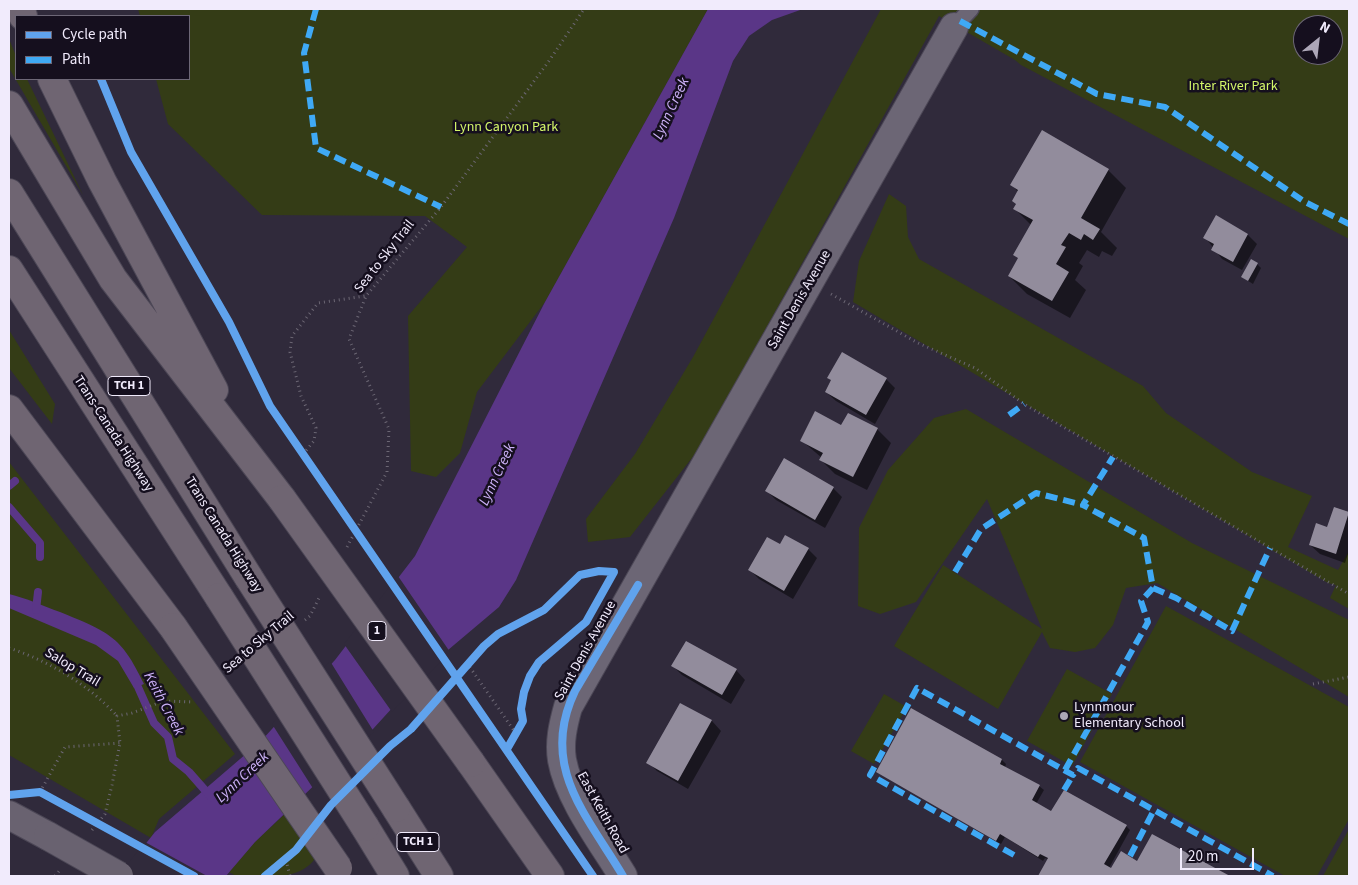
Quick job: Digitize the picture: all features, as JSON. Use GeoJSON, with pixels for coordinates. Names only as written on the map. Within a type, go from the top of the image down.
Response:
{"type":"FeatureCollection","features":[{"type":"Feature","properties":{"kind":"highway"},"geometry":{"type":"LineString","coordinates":[[52,80],[107,190],[254,464]]}},
{"type":"Feature","properties":{"kind":"highway"},"geometry":{"type":"LineString","coordinates":[[9,106],[113,279],[254,464]]}},
{"type":"Feature","properties":{"kind":"highway","name":"Trans Canada Highway"},"geometry":{"type":"LineString","coordinates":[[9,193],[249,578],[439,876]]}},
{"type":"Feature","properties":{"kind":"highway","name":"Trans-Canada Highway"},"geometry":{"type":"LineString","coordinates":[[9,270],[395,876]]}},
{"type":"Feature","properties":{"kind":"highway"},"geometry":{"type":"LineString","coordinates":[[9,409],[173,627],[341,872]]}},
{"type":"Feature","properties":{"kind":"highway","name":"1"},"geometry":{"type":"LineString","coordinates":[[254,464],[282,499],[471,762],[550,876]]}},
{"type":"Feature","properties":{"kind":"main road"},"geometry":{"type":"LineString","coordinates":[[9,815],[120,876]]}},
{"type":"Feature","properties":{"kind":"street","name":"Saint Denis Avenue"},"geometry":{"type":"LineString","coordinates":[[562,761],[563,725],[575,691],[963,18]]}},
{"type":"Feature","properties":{"kind":"street","name":"East Keith Road"},"geometry":{"type":"LineString","coordinates":[[562,761],[576,798],[623,876]]}},
{"type":"Feature","properties":{"kind":"path"},"geometry":{"type":"LineString","coordinates":[[811,282],[918,343],[975,368],[1024,404],[1349,594]]}},
{"type":"Feature","properties":{"kind":"path"},"geometry":{"type":"LineString","coordinates":[[305,458],[314,441],[316,428],[301,396],[290,352],[292,336],[318,303],[366,296]]}},
{"type":"Feature","properties":{"kind":"path"},"geometry":{"type":"LineString","coordinates":[[298,446],[305,458]]}},
{"type":"Feature","properties":{"kind":"path"},"geometry":{"type":"LineString","coordinates":[[350,524],[361,540]]}},
{"type":"Feature","properties":{"kind":"path"},"geometry":{"type":"LineString","coordinates":[[460,671],[470,661],[516,735]]}},
{"type":"Feature","properties":{"kind":"path"},"geometry":{"type":"LineString","coordinates":[[1313,684],[1349,677]]}},
{"type":"Feature","properties":{"kind":"path"},"geometry":{"type":"LineString","coordinates":[[86,837],[105,814],[120,743],[117,716],[132,713],[164,701],[197,702]]}},
{"type":"Feature","properties":{"kind":"path"},"geometry":{"type":"LineString","coordinates":[[40,793],[65,747],[120,743]]}},
{"type":"Feature","properties":{"kind":"path"},"geometry":{"type":"LineString","coordinates":[[93,821],[102,826]]}},
{"type":"Feature","properties":{"kind":"path"},"geometry":{"type":"LineString","coordinates":[[286,859],[290,876]]}},
{"type":"Feature","properties":{"kind":"path"},"geometry":{"type":"LineString","coordinates":[[55,876],[61,868]]}},
{"type":"Feature","properties":{"kind":"green space","name":"Lynn Canyon Park"},"geometry":{"type":"Polygon","coordinates":[[[138,9],[708,9],[545,302],[477,392],[460,453],[436,477],[411,471],[408,316],[467,247],[425,216],[262,215],[168,124],[156,80],[190,80],[190,15],[140,15],[138,9]]]}},
{"type":"Feature","properties":{"kind":"green space","name":"Inter River Park"},"geometry":{"type":"Polygon","coordinates":[[[881,9],[1349,9],[1349,239],[1021,65],[939,16],[699,449],[630,537],[588,542],[586,519],[635,454],[693,357],[881,9]]]}},
{"type":"Feature","properties":{"kind":"green space"},"geometry":{"type":"Polygon","coordinates":[[[9,39],[15,54],[15,78],[9,68],[9,39]]]}},
{"type":"Feature","properties":{"kind":"green space"},"geometry":{"type":"Polygon","coordinates":[[[16,80],[27,80],[83,195],[16,80]]]}},
{"type":"Feature","properties":{"kind":"green space"},"geometry":{"type":"Polygon","coordinates":[[[889,194],[906,206],[908,237],[919,259],[1143,386],[1166,413],[1252,472],[1312,496],[1288,547],[1338,570],[1349,551],[1349,609],[1330,598],[1336,585],[1328,583],[853,302],[859,261],[889,194]]]}},
{"type":"Feature","properties":{"kind":"green space"},"geometry":{"type":"Polygon","coordinates":[[[9,330],[55,404],[52,424],[9,368],[9,330]]]}},
{"type":"Feature","properties":{"kind":"green space"},"geometry":{"type":"Polygon","coordinates":[[[966,409],[1192,543],[1349,620],[1349,697],[1157,583],[1126,588],[1113,625],[1095,648],[1075,652],[1050,648],[1042,632],[998,709],[894,646],[943,565],[1042,629],[987,499],[916,602],[880,614],[858,606],[859,528],[888,470],[934,418],[966,409]]]}},
{"type":"Feature","properties":{"kind":"green space"},"geometry":{"type":"Polygon","coordinates":[[[9,462],[235,754],[159,819],[151,838],[9,755],[9,462]]]}},
{"type":"Feature","properties":{"kind":"green space"},"geometry":{"type":"Polygon","coordinates":[[[1166,606],[1349,707],[1349,819],[1317,876],[1285,876],[1080,762],[1166,606]]]}},
{"type":"Feature","properties":{"kind":"green space"},"geometry":{"type":"Polygon","coordinates":[[[1067,669],[1112,694],[1072,766],[1027,741],[1067,669]]]}},
{"type":"Feature","properties":{"kind":"green space"},"geometry":{"type":"Polygon","coordinates":[[[884,694],[907,707],[874,764],[851,751],[884,694]]]}},
{"type":"Feature","properties":{"kind":"green space"},"geometry":{"type":"Polygon","coordinates":[[[301,799],[319,851],[313,861],[305,868],[284,876],[236,876],[229,872],[255,842],[301,799]]]}},
{"type":"Feature","properties":{"kind":"green space"},"geometry":{"type":"Polygon","coordinates":[[[1349,829],[1349,876],[1323,876],[1349,829]]]}},
{"type":"Feature","properties":{"kind":"water","name":"Lynn Creek"},"geometry":{"type":"Polygon","coordinates":[[[708,9],[803,9],[772,20],[749,36],[733,61],[674,218],[516,580],[499,607],[435,661],[373,729],[255,842],[226,876],[120,876],[155,832],[261,741],[335,660],[415,556],[545,302],[708,9]]]}},
{"type":"Feature","properties":{"kind":"water"},"geometry":{"type":"Polygon","coordinates":[[[9,594],[76,619],[111,637],[128,655],[144,684],[134,688],[118,661],[96,645],[9,608],[9,594]]]}},
{"type":"Feature","properties":{"kind":"pier"},"geometry":{"type":"Polygon","coordinates":[[[398,576],[450,652],[392,712],[344,644],[398,576]]]}},
{"type":"Feature","properties":{"kind":"pier"},"geometry":{"type":"Polygon","coordinates":[[[330,661],[374,732],[314,790],[272,724],[330,661]]]}},
{"type":"Feature","properties":{"kind":"pier"},"geometry":{"type":"Polygon","coordinates":[[[145,842],[207,876],[118,876],[145,842]]]}},
{"type":"Feature","properties":{"kind":"building"},"geometry":{"type":"Polygon","coordinates":[[[1042,130],[1109,169],[1081,218],[1100,229],[1093,240],[1084,234],[1081,240],[1069,233],[1061,245],[1066,247],[1056,264],[1069,272],[1052,301],[1008,276],[1018,258],[1013,255],[1033,220],[1013,209],[1016,204],[1012,201],[1018,190],[1010,185],[1042,130]]]}},
{"type":"Feature","properties":{"kind":"building"},"geometry":{"type":"Polygon","coordinates":[[[1216,215],[1248,234],[1233,262],[1211,250],[1214,244],[1203,238],[1216,215]]]}},
{"type":"Feature","properties":{"kind":"building"},"geometry":{"type":"Polygon","coordinates":[[[1251,259],[1258,263],[1248,281],[1241,277],[1251,259]]]}},
{"type":"Feature","properties":{"kind":"building"},"geometry":{"type":"Polygon","coordinates":[[[842,352],[887,378],[866,415],[825,392],[831,380],[827,378],[842,352]]]}},
{"type":"Feature","properties":{"kind":"building"},"geometry":{"type":"Polygon","coordinates":[[[815,411],[841,425],[848,413],[878,428],[853,477],[819,460],[823,453],[800,441],[815,411]]]}},
{"type":"Feature","properties":{"kind":"building"},"geometry":{"type":"Polygon","coordinates":[[[784,458],[834,487],[815,520],[765,491],[784,458]]]}},
{"type":"Feature","properties":{"kind":"building"},"geometry":{"type":"Polygon","coordinates":[[[1334,507],[1349,512],[1336,554],[1309,545],[1316,523],[1327,527],[1334,507]]]}},
{"type":"Feature","properties":{"kind":"building"},"geometry":{"type":"Polygon","coordinates":[[[785,535],[809,548],[784,591],[748,570],[767,537],[780,544],[785,535]]]}},
{"type":"Feature","properties":{"kind":"building"},"geometry":{"type":"Polygon","coordinates":[[[686,641],[737,669],[722,695],[671,666],[686,641]]]}},
{"type":"Feature","properties":{"kind":"building"},"geometry":{"type":"Polygon","coordinates":[[[680,703],[712,720],[678,781],[646,763],[680,703]]]}},
{"type":"Feature","properties":{"kind":"building"},"geometry":{"type":"Polygon","coordinates":[[[911,708],[1002,759],[1000,764],[1040,785],[1032,800],[1051,811],[1064,790],[1127,825],[1104,864],[1111,868],[1121,851],[1137,861],[1152,834],[1230,876],[1038,876],[1048,858],[1040,854],[1038,857],[1000,834],[996,841],[876,772],[911,708]]]}},
{"type":"Feature","properties":{"kind":"waterway"},"geometry":{"type":"LineString","coordinates":[[9,486],[15,481]]}},
{"type":"Feature","properties":{"kind":"waterway"},"geometry":{"type":"LineString","coordinates":[[9,507],[40,543],[40,557]]}},
{"type":"Feature","properties":{"kind":"waterway"},"geometry":{"type":"LineString","coordinates":[[36,610],[38,592]]}},
{"type":"Feature","properties":{"kind":"waterway","name":"Keith Creek"},"geometry":{"type":"LineString","coordinates":[[134,678],[154,723],[168,737],[173,759],[189,772],[211,797]]}},
{"type":"Feature","properties":{"kind":"marked path"},"geometry":{"type":"LineString","coordinates":[[316,9],[304,53],[316,148],[441,207]]}},
{"type":"Feature","properties":{"kind":"marked path"},"geometry":{"type":"LineString","coordinates":[[960,21],[1097,94],[1165,107],[1305,202],[1349,224]]}},
{"type":"Feature","properties":{"kind":"marked path"},"geometry":{"type":"LineString","coordinates":[[1009,415],[1024,404]]}},
{"type":"Feature","properties":{"kind":"marked path"},"geometry":{"type":"LineString","coordinates":[[1065,770],[1148,622],[1141,601],[1153,588],[1144,538],[1083,505],[1113,457]]}},
{"type":"Feature","properties":{"kind":"marked path"},"geometry":{"type":"LineString","coordinates":[[955,572],[981,529],[1036,493],[1083,505]]}},
{"type":"Feature","properties":{"kind":"marked path"},"geometry":{"type":"LineString","coordinates":[[1153,588],[1176,598],[1232,631],[1270,548]]}},
{"type":"Feature","properties":{"kind":"marked path"},"geometry":{"type":"LineString","coordinates":[[1014,855],[870,775],[917,688],[1073,775],[1078,768],[1273,876]]}},
{"type":"Feature","properties":{"kind":"marked path"},"geometry":{"type":"LineString","coordinates":[[1064,790],[1073,775]]}},
{"type":"Feature","properties":{"kind":"marked path"},"geometry":{"type":"LineString","coordinates":[[1130,856],[1153,812]]}},
{"type":"Feature","properties":{"kind":"cycle path"},"geometry":{"type":"LineString","coordinates":[[101,80],[131,152],[229,322],[270,406],[593,876]]}},
{"type":"Feature","properties":{"kind":"cycle path"},"geometry":{"type":"LineString","coordinates":[[265,876],[296,850],[331,805],[390,746],[411,729],[484,646],[498,634],[544,610],[580,575],[599,571],[614,572],[586,622],[539,662],[530,676],[524,692],[521,709],[523,721],[507,749]]}},
{"type":"Feature","properties":{"kind":"cycle path"},"geometry":{"type":"LineString","coordinates":[[623,876],[582,810],[565,766],[562,743],[565,718],[575,691],[638,585]]}},
{"type":"Feature","properties":{"kind":"cycle path"},"geometry":{"type":"LineString","coordinates":[[9,795],[40,792],[194,876]]}},
{"type":"Feature","properties":{"kind":"place","name":"Lynnmour Elementary School"},"geometry":{"type":"Point","coordinates":[1064,716]}}]}
